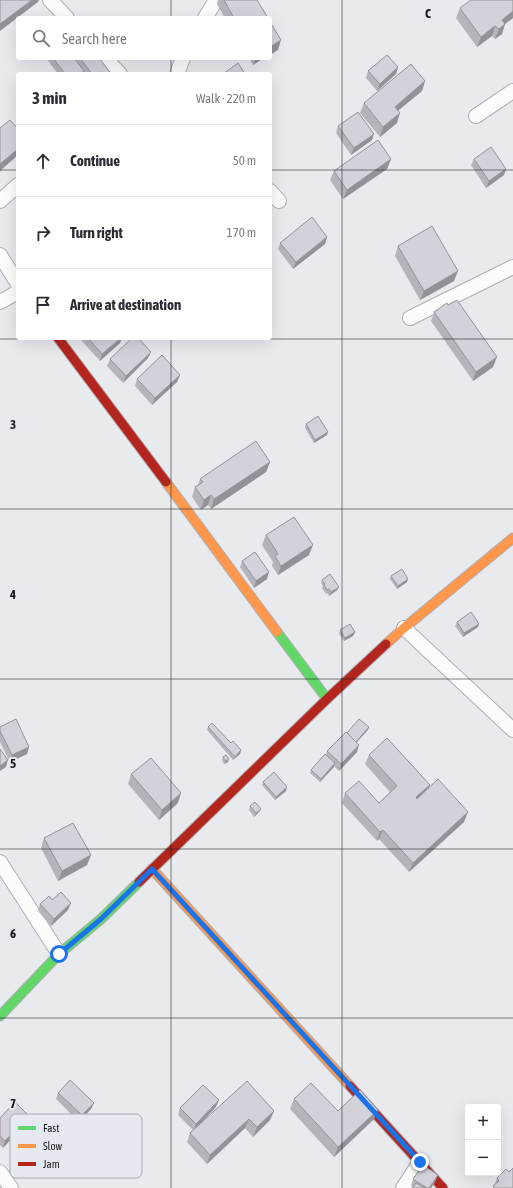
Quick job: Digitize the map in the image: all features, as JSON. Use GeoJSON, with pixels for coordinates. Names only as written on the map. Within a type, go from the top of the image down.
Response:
{"type":"FeatureCollection","features":[{"type":"Feature","properties":{"kind":"street"},"geometry":{"type":"LineString","coordinates":[[50,0],[65,16]]}},
{"type":"Feature","properties":{"kind":"street"},"geometry":{"type":"LineString","coordinates":[[206,16],[216,0]]}},
{"type":"Feature","properties":{"kind":"street"},"geometry":{"type":"LineString","coordinates":[[107,60],[118,72]]}},
{"type":"Feature","properties":{"kind":"street"},"geometry":{"type":"LineString","coordinates":[[178,72],[182,60]]}},
{"type":"Feature","properties":{"kind":"street"},"geometry":{"type":"LineString","coordinates":[[476,116],[513,91]]}},
{"type":"Feature","properties":{"kind":"street"},"geometry":{"type":"LineString","coordinates":[[0,201],[16,187]]}},
{"type":"Feature","properties":{"kind":"street"},"geometry":{"type":"LineString","coordinates":[[0,255],[16,281]]}},
{"type":"Feature","properties":{"kind":"street"},"geometry":{"type":"LineString","coordinates":[[410,318],[513,267]]}},
{"type":"Feature","properties":{"kind":"street"},"geometry":{"type":"LineString","coordinates":[[0,302],[16,293]]}},
{"type":"Feature","properties":{"kind":"street"},"geometry":{"type":"LineString","coordinates":[[59,340],[327,699]]}},
{"type":"Feature","properties":{"kind":"street"},"geometry":{"type":"LineString","coordinates":[[0,1016],[59,954],[101,919],[327,699],[404,628],[513,538]]}},
{"type":"Feature","properties":{"kind":"street"},"geometry":{"type":"LineString","coordinates":[[404,628],[513,730]]}},
{"type":"Feature","properties":{"kind":"street"},"geometry":{"type":"LineString","coordinates":[[0,862],[59,954]]}},
{"type":"Feature","properties":{"kind":"street"},"geometry":{"type":"LineString","coordinates":[[152,869],[443,1188]]}},
{"type":"Feature","properties":{"kind":"street"},"geometry":{"type":"LineString","coordinates":[[403,1188],[420,1162]]}},
{"type":"Feature","properties":{"kind":"street"},"geometry":{"type":"LineString","coordinates":[[0,1172],[11,1188]]}},
{"type":"Feature","properties":{"kind":"building"},"geometry":{"type":"Polygon","coordinates":[[[0,0],[32,0],[0,24],[0,0]]]}},
{"type":"Feature","properties":{"kind":"building"},"geometry":{"type":"Polygon","coordinates":[[[224,0],[257,0],[267,16],[233,16],[224,0]]]}},
{"type":"Feature","properties":{"kind":"building"},"geometry":{"type":"Polygon","coordinates":[[[471,0],[513,0],[513,11],[502,20],[505,24],[499,29],[495,26],[481,37],[460,8],[471,0]]]}},
{"type":"Feature","properties":{"kind":"building"},"geometry":{"type":"Polygon","coordinates":[[[272,25],[281,40],[272,46],[272,25]]]}},
{"type":"Feature","properties":{"kind":"building"},"geometry":{"type":"Polygon","coordinates":[[[387,55],[398,67],[380,84],[368,71],[387,55]]]}},
{"type":"Feature","properties":{"kind":"building"},"geometry":{"type":"Polygon","coordinates":[[[54,60],[76,60],[84,71],[83,72],[64,72],[54,60]]]}},
{"type":"Feature","properties":{"kind":"building"},"geometry":{"type":"Polygon","coordinates":[[[82,60],[101,60],[110,72],[90,72],[82,60]]]}},
{"type":"Feature","properties":{"kind":"building"},"geometry":{"type":"Polygon","coordinates":[[[238,63],[244,72],[226,72],[238,63]]]}},
{"type":"Feature","properties":{"kind":"building"},"geometry":{"type":"Polygon","coordinates":[[[411,64],[425,81],[395,107],[400,113],[383,127],[364,103],[411,64]]]}},
{"type":"Feature","properties":{"kind":"building"},"geometry":{"type":"Polygon","coordinates":[[[358,112],[374,134],[354,148],[338,126],[358,112]]]}},
{"type":"Feature","properties":{"kind":"building"},"geometry":{"type":"Polygon","coordinates":[[[10,120],[16,127],[16,151],[0,164],[0,128],[10,120]]]}},
{"type":"Feature","properties":{"kind":"building"},"geometry":{"type":"Polygon","coordinates":[[[378,140],[391,159],[347,190],[334,171],[378,140]]]}},
{"type":"Feature","properties":{"kind":"building"},"geometry":{"type":"Polygon","coordinates":[[[491,147],[506,169],[489,181],[474,159],[491,147]]]}},
{"type":"Feature","properties":{"kind":"building"},"geometry":{"type":"Polygon","coordinates":[[[312,217],[327,237],[296,262],[280,243],[312,217]]]}},
{"type":"Feature","properties":{"kind":"building"},"geometry":{"type":"Polygon","coordinates":[[[432,226],[458,271],[424,291],[398,246],[432,226]]]}},
{"type":"Feature","properties":{"kind":"building"},"geometry":{"type":"Polygon","coordinates":[[[457,300],[497,357],[476,372],[434,312],[447,303],[448,305],[457,300]]]}},
{"type":"Feature","properties":{"kind":"building"},"geometry":{"type":"Polygon","coordinates":[[[90,340],[119,340],[102,354],[90,340]]]}},
{"type":"Feature","properties":{"kind":"building"},"geometry":{"type":"Polygon","coordinates":[[[130,340],[140,340],[151,352],[126,376],[110,359],[130,340]]]}},
{"type":"Feature","properties":{"kind":"building"},"geometry":{"type":"Polygon","coordinates":[[[162,355],[180,375],[155,398],[137,379],[162,355]]]}},
{"type":"Feature","properties":{"kind":"building"},"geometry":{"type":"Polygon","coordinates":[[[318,416],[328,432],[315,440],[306,424],[318,416]]]}},
{"type":"Feature","properties":{"kind":"building"},"geometry":{"type":"Polygon","coordinates":[[[256,441],[270,462],[214,499],[211,495],[204,500],[195,487],[203,482],[200,479],[256,441]]]}},
{"type":"Feature","properties":{"kind":"building"},"geometry":{"type":"Polygon","coordinates":[[[294,517],[313,545],[281,566],[275,556],[278,554],[266,535],[294,517]]]}},
{"type":"Feature","properties":{"kind":"building"},"geometry":{"type":"Polygon","coordinates":[[[255,552],[269,572],[256,581],[242,561],[255,552]]]}},
{"type":"Feature","properties":{"kind":"building"},"geometry":{"type":"Polygon","coordinates":[[[402,569],[408,579],[398,586],[391,576],[402,569]]]}},
{"type":"Feature","properties":{"kind":"building"},"geometry":{"type":"Polygon","coordinates":[[[330,574],[339,587],[331,592],[329,589],[327,590],[322,580],[330,574]]]}},
{"type":"Feature","properties":{"kind":"building"},"geometry":{"type":"Polygon","coordinates":[[[471,612],[479,624],[464,633],[457,622],[471,612]]]}},
{"type":"Feature","properties":{"kind":"building"},"geometry":{"type":"Polygon","coordinates":[[[350,624],[355,632],[345,638],[340,630],[350,624]]]}},
{"type":"Feature","properties":{"kind":"building"},"geometry":{"type":"Polygon","coordinates":[[[16,719],[29,747],[12,755],[0,731],[0,727],[16,719]]]}},
{"type":"Feature","properties":{"kind":"building"},"geometry":{"type":"Polygon","coordinates":[[[359,719],[369,727],[356,742],[347,733],[359,719]]]}},
{"type":"Feature","properties":{"kind":"building"},"geometry":{"type":"Polygon","coordinates":[[[212,723],[231,743],[233,741],[241,750],[235,757],[208,727],[212,723]]]}},
{"type":"Feature","properties":{"kind":"building"},"geometry":{"type":"Polygon","coordinates":[[[346,732],[359,745],[341,764],[327,751],[346,732]]]}},
{"type":"Feature","properties":{"kind":"building"},"geometry":{"type":"Polygon","coordinates":[[[387,738],[430,785],[416,797],[417,799],[438,779],[468,812],[413,863],[383,830],[380,832],[345,793],[359,781],[379,803],[397,786],[369,755],[387,738]]]}},
{"type":"Feature","properties":{"kind":"building"},"geometry":{"type":"Polygon","coordinates":[[[0,749],[8,760],[0,766],[0,749]]]}},
{"type":"Feature","properties":{"kind":"building"},"geometry":{"type":"Polygon","coordinates":[[[325,754],[335,763],[321,779],[311,770],[325,754]]]}},
{"type":"Feature","properties":{"kind":"building"},"geometry":{"type":"Polygon","coordinates":[[[226,755],[229,759],[226,761],[223,757],[226,755]]]}},
{"type":"Feature","properties":{"kind":"building"},"geometry":{"type":"Polygon","coordinates":[[[151,758],[181,793],[162,810],[131,774],[151,758]]]}},
{"type":"Feature","properties":{"kind":"building"},"geometry":{"type":"Polygon","coordinates":[[[274,772],[287,787],[276,797],[263,782],[274,772]]]}},
{"type":"Feature","properties":{"kind":"building"},"geometry":{"type":"Polygon","coordinates":[[[255,802],[261,809],[256,813],[250,806],[255,802]]]}},
{"type":"Feature","properties":{"kind":"building"},"geometry":{"type":"Polygon","coordinates":[[[73,823],[91,855],[62,871],[44,838],[73,823]]]}},
{"type":"Feature","properties":{"kind":"building"},"geometry":{"type":"Polygon","coordinates":[[[61,892],[71,903],[54,919],[40,904],[49,896],[52,900],[61,892]]]}},
{"type":"Feature","properties":{"kind":"building"},"geometry":{"type":"Polygon","coordinates":[[[70,1080],[94,1103],[83,1114],[81,1114],[58,1093],[70,1080]]]}},
{"type":"Feature","properties":{"kind":"building"},"geometry":{"type":"Polygon","coordinates":[[[247,1081],[274,1111],[257,1127],[249,1119],[210,1155],[190,1133],[247,1081]]]}},
{"type":"Feature","properties":{"kind":"building"},"geometry":{"type":"Polygon","coordinates":[[[311,1083],[338,1111],[360,1090],[378,1110],[338,1147],[294,1099],[311,1083]]]}},
{"type":"Feature","properties":{"kind":"building"},"geometry":{"type":"Polygon","coordinates":[[[203,1085],[219,1100],[196,1124],[180,1108],[203,1085]]]}},
{"type":"Feature","properties":{"kind":"building"},"geometry":{"type":"Polygon","coordinates":[[[15,1102],[27,1114],[10,1114],[10,1136],[5,1141],[0,1136],[0,1118],[15,1102]]]}},
{"type":"Feature","properties":{"kind":"building"},"geometry":{"type":"Polygon","coordinates":[[[423,1165],[438,1175],[429,1188],[413,1179],[423,1165]]]}},
{"type":"Feature","properties":{"kind":"building"},"geometry":{"type":"Polygon","coordinates":[[[513,1168],[513,1188],[495,1188],[493,1186],[499,1181],[497,1178],[501,1176],[506,1169],[509,1172],[513,1168]]]}},
{"type":"Feature","properties":{"kind":"building"},"geometry":{"type":"Polygon","coordinates":[[[416,1183],[425,1188],[413,1188],[416,1183]]]}},
{"type":"Feature","properties":{"kind":"traffic: fast"},"geometry":{"type":"LineString","coordinates":[[277,632],[327,699]]}},
{"type":"Feature","properties":{"kind":"traffic: fast"},"geometry":{"type":"LineString","coordinates":[[0,1016],[59,954],[101,919],[139,882]]}},
{"type":"Feature","properties":{"kind":"traffic: slow"},"geometry":{"type":"LineString","coordinates":[[166,482],[277,632]]}},
{"type":"Feature","properties":{"kind":"traffic: slow"},"geometry":{"type":"LineString","coordinates":[[386,644],[513,538]]}},
{"type":"Feature","properties":{"kind":"traffic: slow"},"geometry":{"type":"LineString","coordinates":[[152,869],[350,1086]]}},
{"type":"Feature","properties":{"kind":"traffic: jam"},"geometry":{"type":"LineString","coordinates":[[60,340],[166,482]]}},
{"type":"Feature","properties":{"kind":"traffic: jam"},"geometry":{"type":"LineString","coordinates":[[139,882],[327,699],[386,644]]}},
{"type":"Feature","properties":{"kind":"traffic: jam"},"geometry":{"type":"LineString","coordinates":[[350,1086],[443,1188]]}},
{"type":"Feature","properties":{"kind":"route"},"geometry":{"type":"LineString","coordinates":[[59,954],[101,919],[152,869],[420,1162]]}}]}
